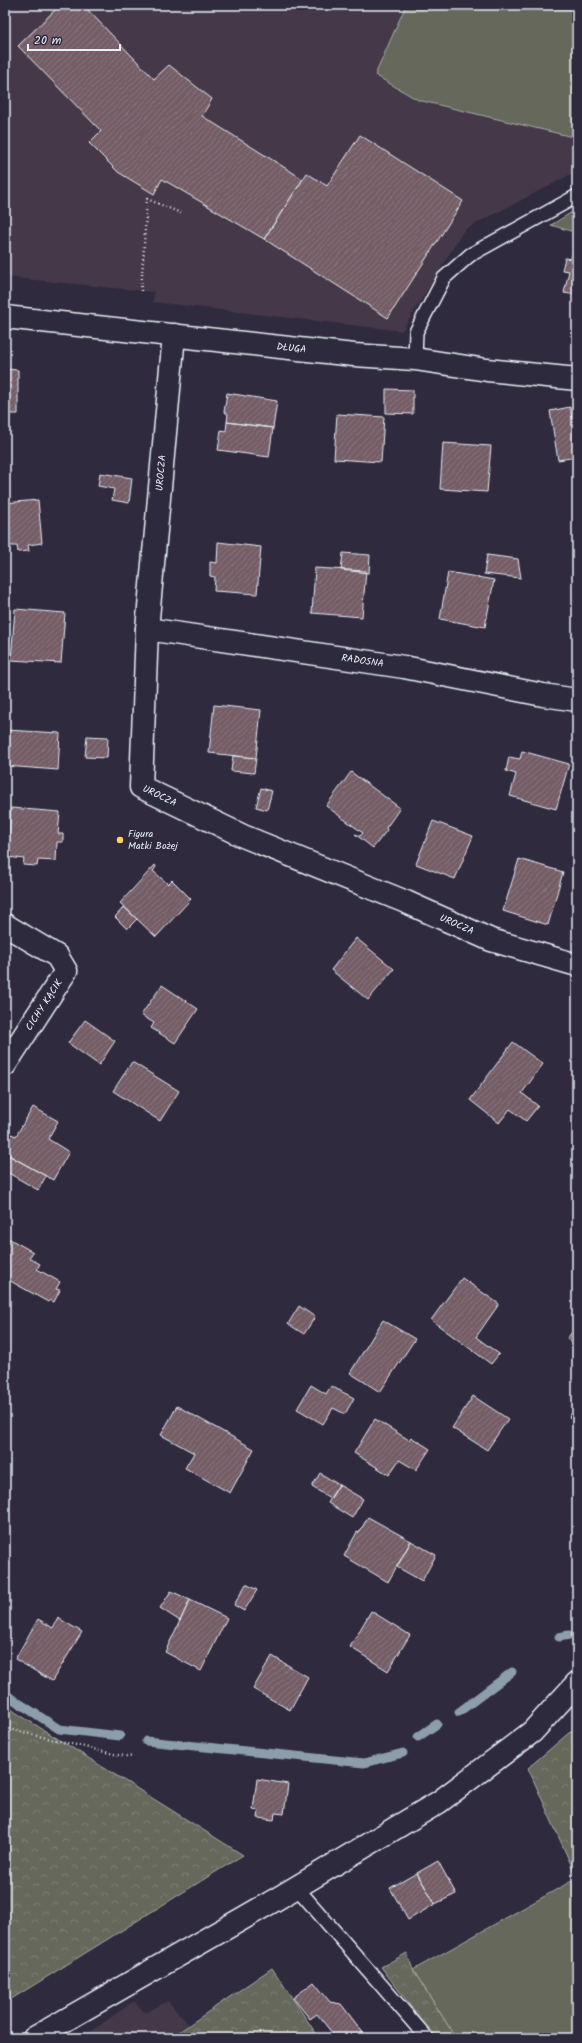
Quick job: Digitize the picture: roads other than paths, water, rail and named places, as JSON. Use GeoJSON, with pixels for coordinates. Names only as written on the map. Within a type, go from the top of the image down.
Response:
{"type":"FeatureCollection","features":[{"type":"Feature","properties":{"kind":"street","name":"DŁUGA"},"geometry":{"type":"LineString","coordinates":[[5,318],[354,355],[415,359],[488,370],[577,380]]}},
{"type":"Feature","properties":{"kind":"street","name":"UROCZA"},"geometry":{"type":"LineString","coordinates":[[174,335],[147,629],[140,788],[243,836],[406,902],[491,940],[577,965]]}},
{"type":"Feature","properties":{"kind":"street","name":"RADOSNA"},"geometry":{"type":"LineString","coordinates":[[147,629],[404,667],[543,695],[577,700]]}},
{"type":"Feature","properties":{"kind":"street","name":"CICHY KĄCIK"},"geometry":{"type":"LineString","coordinates":[[5,925],[57,956],[66,971],[5,1065]]}},
{"type":"Feature","properties":{"kind":"street"},"geometry":{"type":"LineString","coordinates":[[34,2038],[297,1888],[439,1802],[532,1732],[577,1683]]}},
{"type":"Feature","properties":{"kind":"lane"},"geometry":{"type":"LineString","coordinates":[[415,359],[416,332],[444,278],[470,255],[577,196]]}},
{"type":"Feature","properties":{"kind":"lane"},"geometry":{"type":"LineString","coordinates":[[297,1888],[427,2038]]}},
{"type":"Feature","properties":{"kind":"waterway"},"geometry":{"type":"LineString","coordinates":[[559,1637],[569,1635]]}},
{"type":"Feature","properties":{"kind":"waterway"},"geometry":{"type":"LineString","coordinates":[[459,1712],[512,1672]]}},
{"type":"Feature","properties":{"kind":"waterway"},"geometry":{"type":"LineString","coordinates":[[5,1694],[59,1729],[120,1736]]}},
{"type":"Feature","properties":{"kind":"waterway"},"geometry":{"type":"LineString","coordinates":[[418,1737],[437,1724]]}},
{"type":"Feature","properties":{"kind":"waterway"},"geometry":{"type":"LineString","coordinates":[[146,1741],[364,1763],[403,1753]]}},
{"type":"Feature","properties":{"kind":"place","name":"Figura Matki Bożej"},"geometry":{"type":"Point","coordinates":[120,840]}}]}
